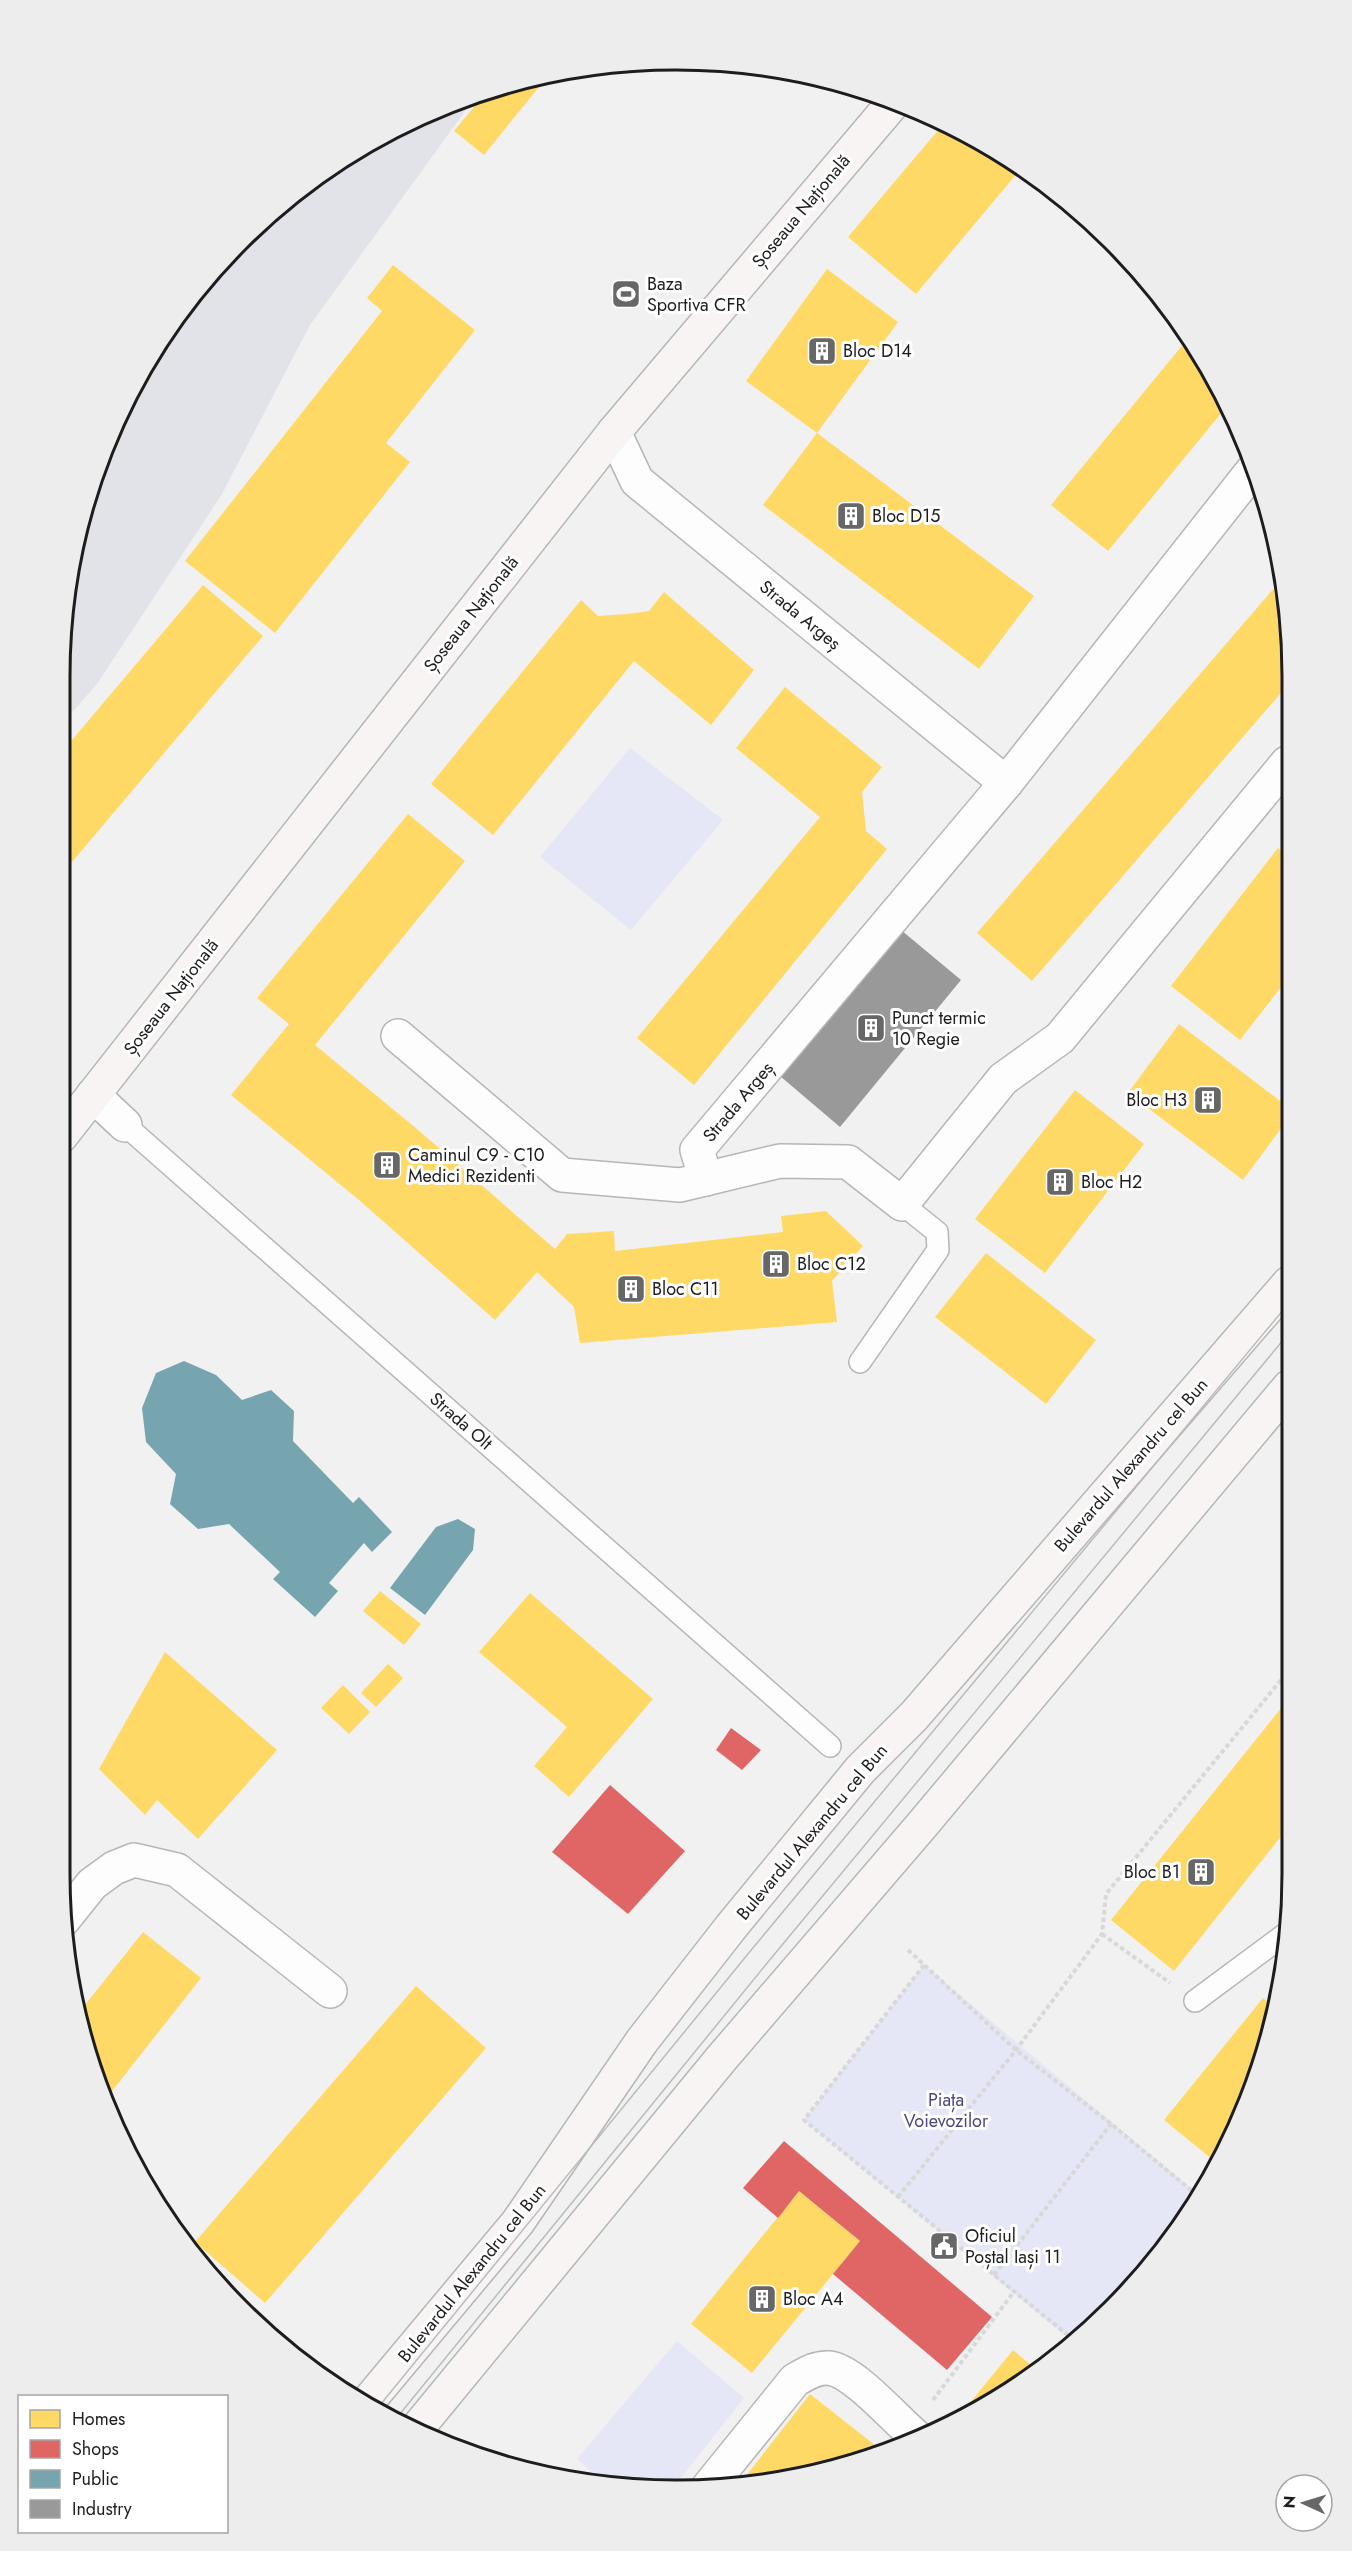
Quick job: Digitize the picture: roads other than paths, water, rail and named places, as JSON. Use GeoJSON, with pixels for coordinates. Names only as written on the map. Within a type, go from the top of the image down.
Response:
{"type":"FeatureCollection","features":[{"type":"Feature","properties":{"kind":"main road","name":"Șoseaua Națională"},"geometry":{"type":"LineString","coordinates":[[70,1124],[614,432],[888,109]]}},
{"type":"Feature","properties":{"kind":"main road","name":"Bulevardul Alexandru cel Bun"},"geometry":{"type":"LineString","coordinates":[[371,2398],[518,2222],[642,2041],[731,1927],[845,1789],[914,1716],[1282,1291]]}},
{"type":"Feature","properties":{"kind":"main road"},"geometry":{"type":"LineString","coordinates":[[421,2424],[721,2059],[922,1825],[1282,1395]]}},
{"type":"Feature","properties":{"kind":"street","name":"Strada Argeș"},"geometry":{"type":"LineString","coordinates":[[614,432],[636,481],[1006,783]]}},
{"type":"Feature","properties":{"kind":"street","name":"Strada Argeș"},"geometry":{"type":"LineString","coordinates":[[706,1179],[697,1150],[1006,783],[1247,477]]}},
{"type":"Feature","properties":{"kind":"street"},"geometry":{"type":"LineString","coordinates":[[398,1036],[562,1175],[680,1185],[780,1161],[848,1162],[902,1204],[1003,1079],[1060,1038],[1282,769]]}},
{"type":"Feature","properties":{"kind":"street","name":"Strada Olt"},"geometry":{"type":"LineString","coordinates":[[93,1095],[125,1125]]}},
{"type":"Feature","properties":{"kind":"street"},"geometry":{"type":"LineString","coordinates":[[72,1909],[92,1884],[114,1868],[134,1860],[177,1870],[330,1991]]}},
{"type":"Feature","properties":{"kind":"street"},"geometry":{"type":"LineString","coordinates":[[715,2479],[795,2380],[814,2370],[830,2368],[847,2373],[911,2433]]}},
{"type":"Feature","properties":{"kind":"lane","name":"Strada Olt"},"geometry":{"type":"LineString","coordinates":[[125,1125],[830,1746]]}},
{"type":"Feature","properties":{"kind":"lane"},"geometry":{"type":"LineString","coordinates":[[860,1362],[938,1250],[937,1232],[902,1204]]}},
{"type":"Feature","properties":{"kind":"lane"},"geometry":{"type":"LineString","coordinates":[[1195,2001],[1277,1940]]}},
{"type":"Feature","properties":{"kind":"tram line"},"geometry":{"type":"LineString","coordinates":[[381,2404],[752,1949],[1282,1311]]}},
{"type":"Feature","properties":{"kind":"tram line"},"geometry":{"type":"LineString","coordinates":[[400,2414],[768,1962],[1282,1341]]}},
{"type":"Feature","properties":{"kind":"place","name":"Baza Sportiva CFR"},"geometry":{"type":"Point","coordinates":[626,294]}},
{"type":"Feature","properties":{"kind":"place","name":"Bloc D14"},"geometry":{"type":"Point","coordinates":[822,351]}},
{"type":"Feature","properties":{"kind":"place","name":"Bloc D15"},"geometry":{"type":"Point","coordinates":[851,516]}},
{"type":"Feature","properties":{"kind":"place","name":"Punct termic 10 Regie"},"geometry":{"type":"Point","coordinates":[871,1028]}},
{"type":"Feature","properties":{"kind":"place","name":"Bloc H3"},"geometry":{"type":"Point","coordinates":[1208,1100]}},
{"type":"Feature","properties":{"kind":"place","name":"Caminul C9 - C10 Medici Rezidenti"},"geometry":{"type":"Point","coordinates":[387,1165]}},
{"type":"Feature","properties":{"kind":"place","name":"Bloc H2"},"geometry":{"type":"Point","coordinates":[1060,1182]}},
{"type":"Feature","properties":{"kind":"place","name":"Bloc C12"},"geometry":{"type":"Point","coordinates":[776,1264]}},
{"type":"Feature","properties":{"kind":"place","name":"Bloc C11"},"geometry":{"type":"Point","coordinates":[631,1289]}},
{"type":"Feature","properties":{"kind":"place","name":"Bloc B1"},"geometry":{"type":"Point","coordinates":[1201,1872]}},
{"type":"Feature","properties":{"kind":"place","name":"Oficiul Poștal Iași 11"},"geometry":{"type":"Point","coordinates":[944,2246]}},
{"type":"Feature","properties":{"kind":"place","name":"Bloc A4"},"geometry":{"type":"Point","coordinates":[762,2299]}},
{"type":"Feature","properties":{"kind":"park label","name":"Piața Voievozilor"},"geometry":{"type":"Point","coordinates":[946,2110]}}]}
